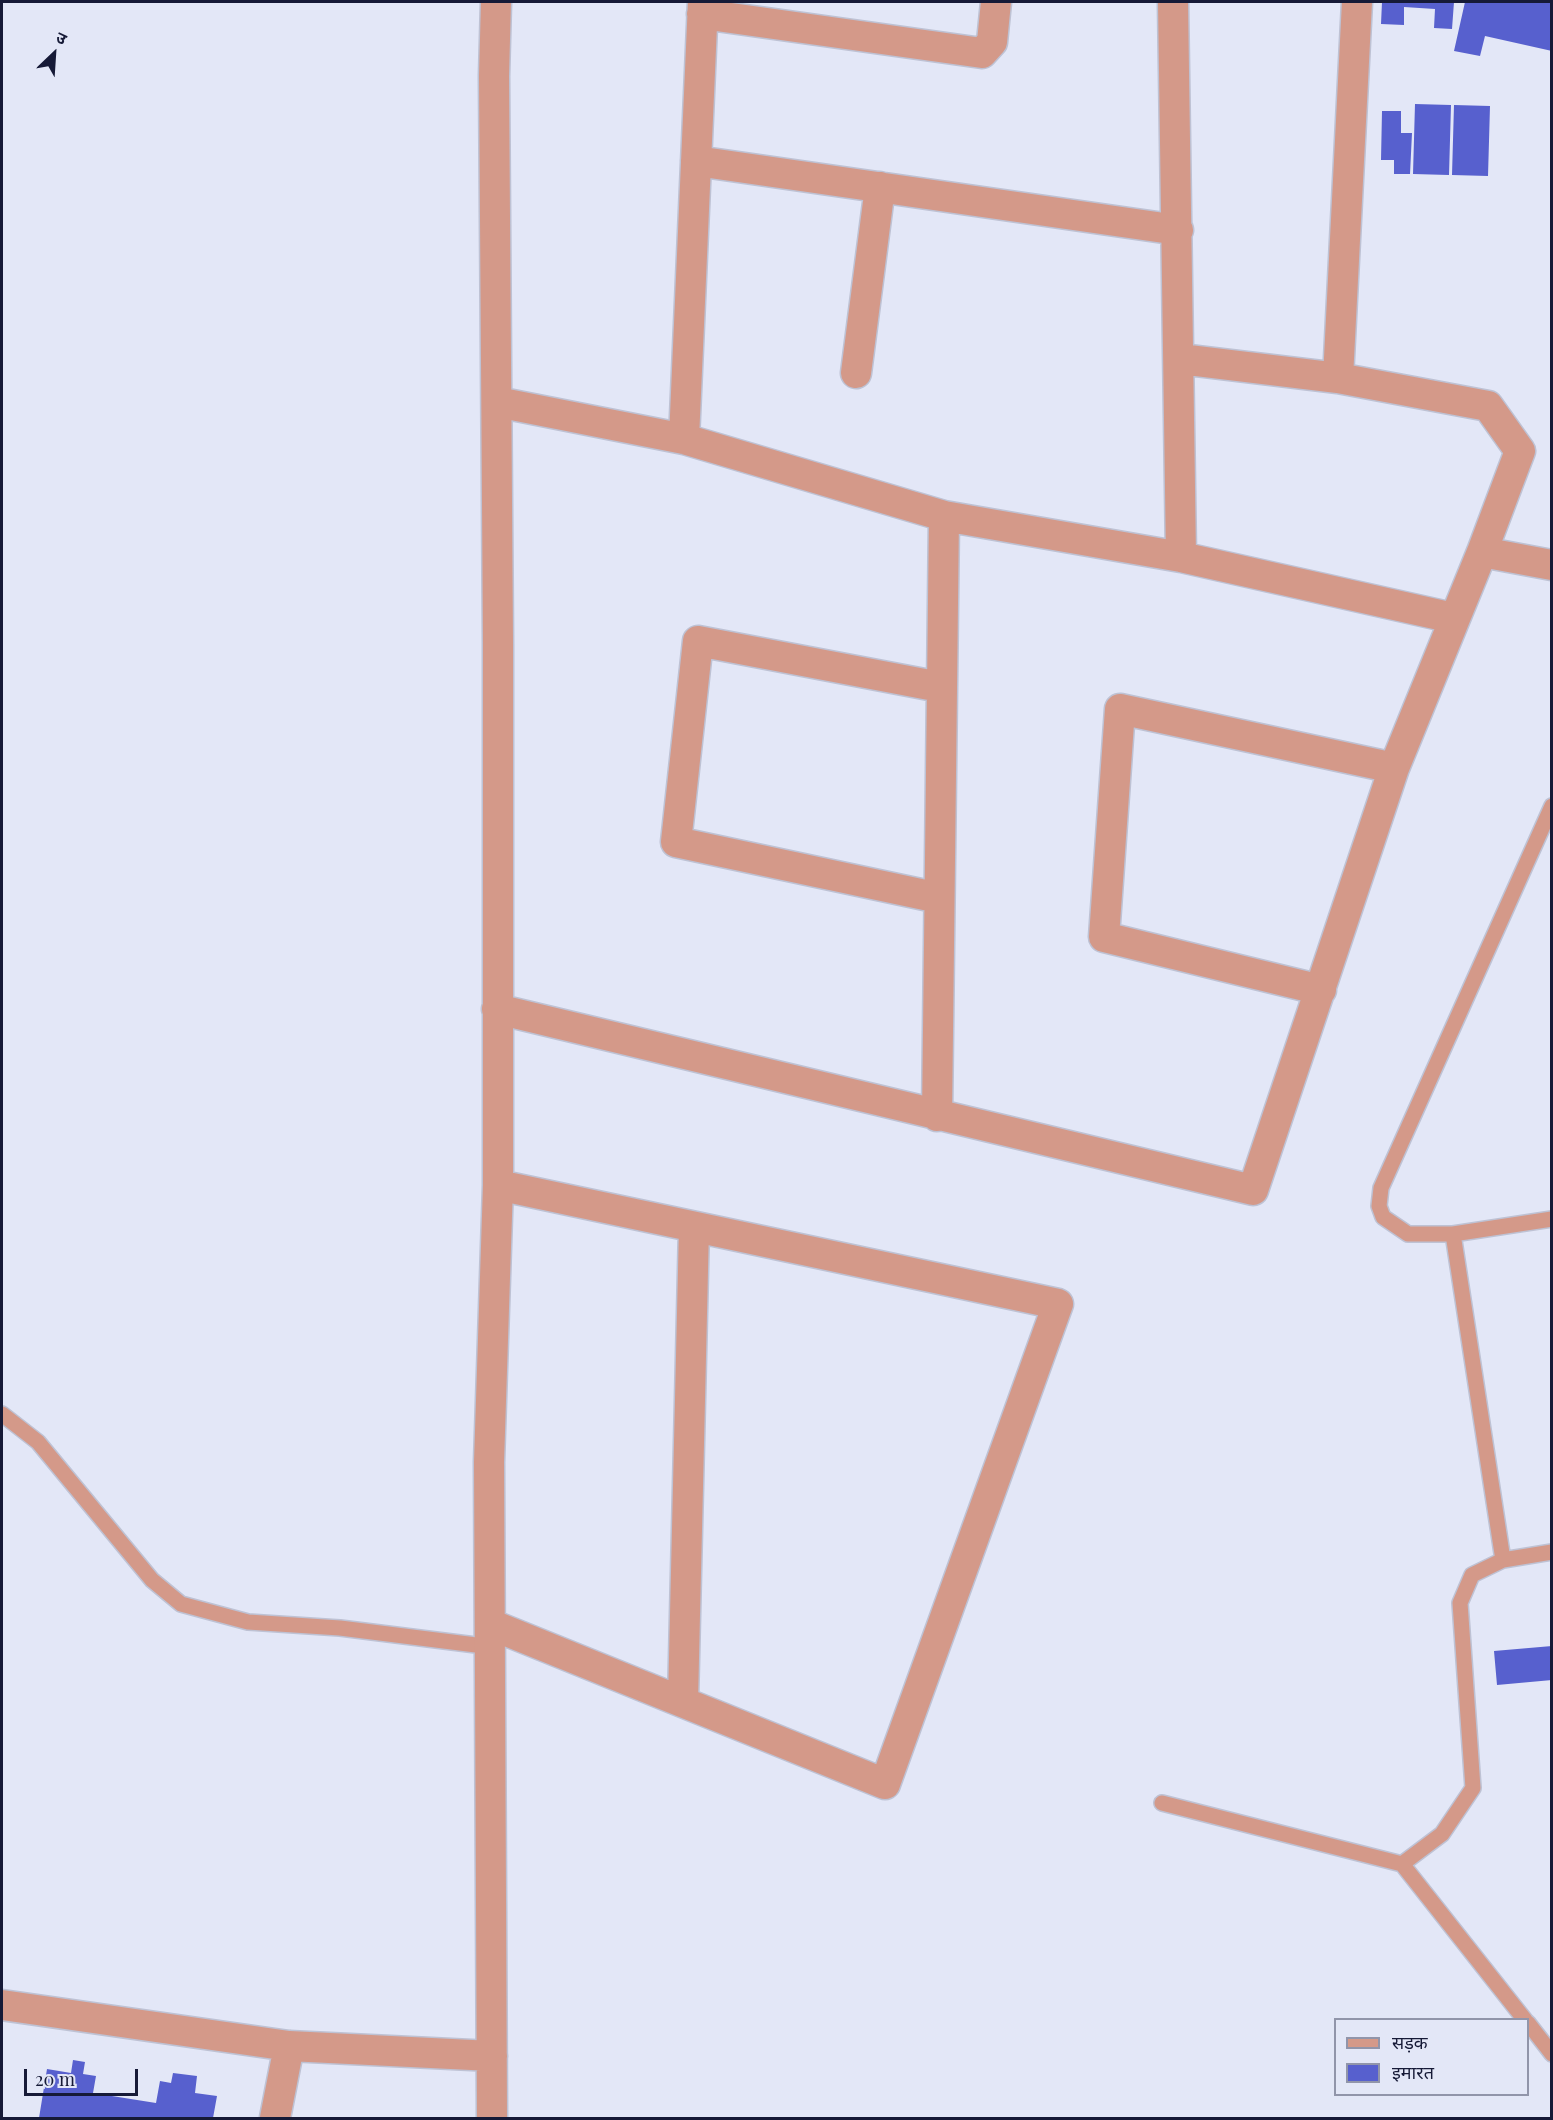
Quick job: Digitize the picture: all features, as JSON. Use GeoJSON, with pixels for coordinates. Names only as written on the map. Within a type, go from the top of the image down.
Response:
{"type":"FeatureCollection","features":[{"type":"Feature","properties":{"kind":"street"},"geometry":{"type":"LineString","coordinates":[[492,2118],[492,1636],[489,1462],[498,1185],[496,2]]}},
{"type":"Feature","properties":{"kind":"street"},"geometry":{"type":"LineString","coordinates":[[684,439],[702,8],[982,52],[992,42],[996,2]]}},
{"type":"Feature","properties":{"kind":"street"},"geometry":{"type":"LineString","coordinates":[[1173,2],[1180,359],[1181,557]]}},
{"type":"Feature","properties":{"kind":"street"},"geometry":{"type":"LineString","coordinates":[[1338,378],[1357,2]]}},
{"type":"Feature","properties":{"kind":"street"},"geometry":{"type":"LineString","coordinates":[[696,161],[1178,230]]}},
{"type":"Feature","properties":{"kind":"street"},"geometry":{"type":"LineString","coordinates":[[856,373],[880,187]]}},
{"type":"Feature","properties":{"kind":"street"},"geometry":{"type":"LineString","coordinates":[[497,1009],[1253,1190],[1394,768],[1453,618],[1482,552],[1520,451],[1488,406],[1338,378],[1180,359]]}},
{"type":"Feature","properties":{"kind":"street"},"geometry":{"type":"LineString","coordinates":[[497,402],[684,439],[944,516],[1181,557],[1453,618]]}},
{"type":"Feature","properties":{"kind":"street"},"geometry":{"type":"LineString","coordinates":[[937,1116],[940,687],[944,516]]}},
{"type":"Feature","properties":{"kind":"street"},"geometry":{"type":"LineString","coordinates":[[1482,552],[1551,565]]}},
{"type":"Feature","properties":{"kind":"street"},"geometry":{"type":"LineString","coordinates":[[939,898],[676,842],[698,641],[940,687]]}},
{"type":"Feature","properties":{"kind":"street"},"geometry":{"type":"LineString","coordinates":[[1320,990],[1104,937],[1120,709],[1394,768]]}},
{"type":"Feature","properties":{"kind":"street"},"geometry":{"type":"LineString","coordinates":[[492,1636],[684,1701],[885,1784],[1058,1304],[498,1185]]}},
{"type":"Feature","properties":{"kind":"street"},"geometry":{"type":"LineString","coordinates":[[684,1701],[694,1227]]}},
{"type":"Feature","properties":{"kind":"street"},"geometry":{"type":"LineString","coordinates":[[2,2005],[289,2046],[492,2056]]}},
{"type":"Feature","properties":{"kind":"street"},"geometry":{"type":"LineString","coordinates":[[275,2118],[289,2046]]}},
{"type":"Feature","properties":{"kind":"lane"},"geometry":{"type":"LineString","coordinates":[[1551,806],[1381,1188],[1379,1206],[1383,1217],[1408,1234],[1453,1234],[1551,1219]]}},
{"type":"Feature","properties":{"kind":"lane"},"geometry":{"type":"LineString","coordinates":[[1453,1234],[1503,1560]]}},
{"type":"Feature","properties":{"kind":"lane"},"geometry":{"type":"LineString","coordinates":[[2,1414],[38,1442],[152,1580],[182,1604],[248,1622],[492,1636]]}},
{"type":"Feature","properties":{"kind":"lane"},"geometry":{"type":"LineString","coordinates":[[1402,1864],[1442,1834],[1473,1788],[1460,1603],[1472,1575],[1503,1560],[1551,1552]]}},
{"type":"Feature","properties":{"kind":"lane"},"geometry":{"type":"LineString","coordinates":[[1162,1803],[1402,1864],[1524,2018]]}},
{"type":"Feature","properties":{"kind":"lane"},"geometry":{"type":"LineString","coordinates":[[1529,2026],[1551,2054]]}},
{"type":"Feature","properties":{"kind":"building"},"geometry":{"type":"Polygon","coordinates":[[[1382,2],[1454,2],[1452,29],[1434,28],[1435,9],[1404,7],[1404,25],[1381,24],[1382,2]]]}},
{"type":"Feature","properties":{"kind":"building"},"geometry":{"type":"Polygon","coordinates":[[[1465,2],[1552,2],[1552,51],[1485,36],[1480,56],[1454,51],[1465,2]]]}},
{"type":"Feature","properties":{"kind":"building"},"geometry":{"type":"Polygon","coordinates":[[[1415,104],[1451,105],[1449,175],[1413,174],[1415,104]]]}},
{"type":"Feature","properties":{"kind":"building"},"geometry":{"type":"Polygon","coordinates":[[[1454,105],[1490,106],[1488,176],[1452,175],[1454,105]]]}},
{"type":"Feature","properties":{"kind":"building"},"geometry":{"type":"Polygon","coordinates":[[[1382,111],[1401,111],[1401,133],[1412,133],[1410,174],[1394,174],[1394,160],[1381,160],[1382,111]]]}},
{"type":"Feature","properties":{"kind":"building"},"geometry":{"type":"Polygon","coordinates":[[[1552,1646],[1552,1680],[1497,1685],[1494,1651],[1552,1646]]]}},
{"type":"Feature","properties":{"kind":"building"},"geometry":{"type":"Polygon","coordinates":[[[73,2060],[85,2062],[83,2074],[96,2076],[93,2093],[156,2103],[160,2081],[171,2083],[173,2073],[197,2076],[195,2093],[217,2096],[213,2118],[39,2118],[47,2069],[71,2073],[73,2060]]]}}]}
